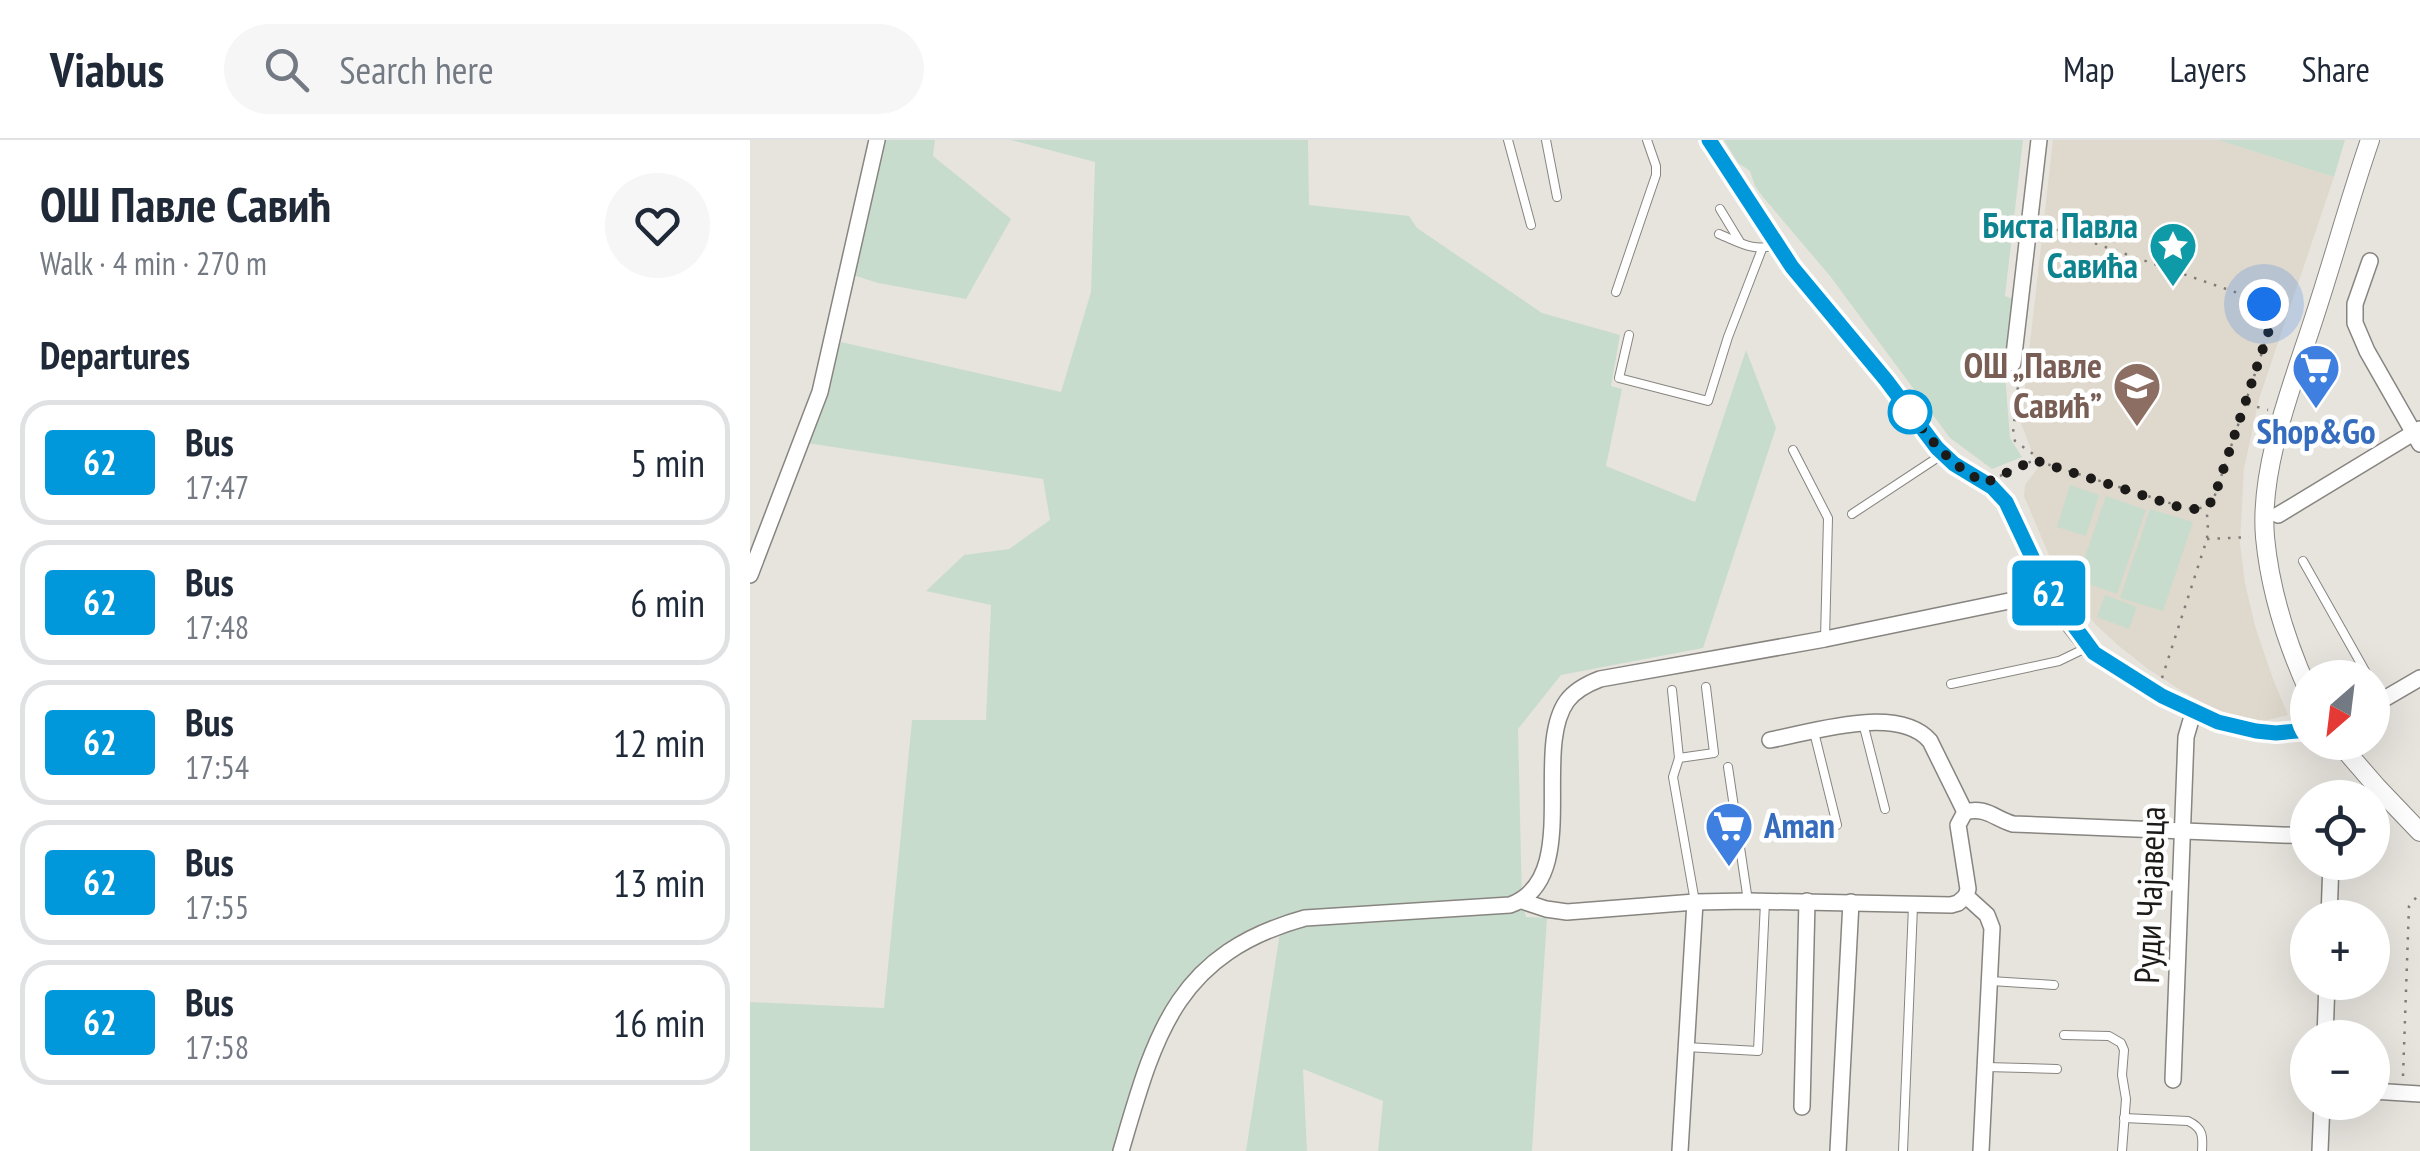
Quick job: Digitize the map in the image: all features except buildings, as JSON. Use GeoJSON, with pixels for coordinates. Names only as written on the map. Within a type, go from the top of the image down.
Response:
{"type":"FeatureCollection","features":[{"type":"Feature","properties":{"kind":"street"},"geometry":{"type":"LineString","coordinates":[[750,576],[820,392],[877,140]]}},
{"type":"Feature","properties":{"kind":"street"},"geometry":{"type":"LineString","coordinates":[[1710,140],[1770,247],[1886,380],[1943,454],[1998,492],[2006,502],[2047,589],[2088,647],[2112,667],[2193,713],[2235,728],[2290,732]]}},
{"type":"Feature","properties":{"kind":"street"},"geometry":{"type":"LineString","coordinates":[[2013,363],[2040,140]]}},
{"type":"Feature","properties":{"kind":"street"},"geometry":{"type":"LineString","coordinates":[[2294,660],[2276,605],[2265,536],[2267,493],[2283,414],[2370,140]]}},
{"type":"Feature","properties":{"kind":"street"},"geometry":{"type":"LineString","coordinates":[[2278,514],[2418,435],[2354,323],[2355,304],[2370,261]]}},
{"type":"Feature","properties":{"kind":"street"},"geometry":{"type":"LineString","coordinates":[[1120,1151],[1145,1068],[1162,1029],[1190,986],[1220,956],[1248,939],[1304,918],[1510,905],[1522,901],[1543,871],[1549,852],[1558,720],[1575,693],[1600,679],[1825,639],[2034,596],[2047,589]]}},
{"type":"Feature","properties":{"kind":"street"},"geometry":{"type":"LineString","coordinates":[[2390,696],[2420,678]]}},
{"type":"Feature","properties":{"kind":"street","name":"Руди Чајавеца"},"geometry":{"type":"LineString","coordinates":[[2173,1080],[2186,736],[2193,713]]}},
{"type":"Feature","properties":{"kind":"street"},"geometry":{"type":"LineString","coordinates":[[1770,740],[1884,721],[1914,728],[1926,736],[1965,812]]}},
{"type":"Feature","properties":{"kind":"street"},"geometry":{"type":"LineString","coordinates":[[2353,760],[2420,832]]}},
{"type":"Feature","properties":{"kind":"street"},"geometry":{"type":"LineString","coordinates":[[1522,901],[1567,912],[1748,901],[1951,906],[1966,896],[1968,889],[1958,825],[1965,812],[1978,809],[2012,824],[2290,835]]}},
{"type":"Feature","properties":{"kind":"street"},"geometry":{"type":"LineString","coordinates":[[1966,896],[1990,921],[1991,981],[1981,1151]]}},
{"type":"Feature","properties":{"kind":"street"},"geometry":{"type":"LineString","coordinates":[[1680,1151],[1694,902]]}},
{"type":"Feature","properties":{"kind":"street"},"geometry":{"type":"LineString","coordinates":[[1802,1107],[1807,902]]}},
{"type":"Feature","properties":{"kind":"street"},"geometry":{"type":"LineString","coordinates":[[1838,1151],[1851,902]]}},
{"type":"Feature","properties":{"kind":"street"},"geometry":{"type":"LineString","coordinates":[[2390,1093],[2420,1094]]}},
{"type":"Feature","properties":{"kind":"street"},"geometry":{"type":"LineString","coordinates":[[2320,1151],[2321,1120]]}},
{"type":"Feature","properties":{"kind":"lane"},"geometry":{"type":"LineString","coordinates":[[1508,140],[1531,225]]}},
{"type":"Feature","properties":{"kind":"lane"},"geometry":{"type":"LineString","coordinates":[[1546,140],[1557,197]]}},
{"type":"Feature","properties":{"kind":"lane"},"geometry":{"type":"LineString","coordinates":[[1616,292],[1656,175],[1647,140]]}},
{"type":"Feature","properties":{"kind":"lane"},"geometry":{"type":"LineString","coordinates":[[1720,209],[1740,242]]}},
{"type":"Feature","properties":{"kind":"lane"},"geometry":{"type":"LineString","coordinates":[[1628,335],[1619,378],[1708,401],[1728,337],[1770,247],[1719,234]]}},
{"type":"Feature","properties":{"kind":"lane"},"geometry":{"type":"LineString","coordinates":[[1793,450],[1828,518],[1825,639]]}},
{"type":"Feature","properties":{"kind":"lane"},"geometry":{"type":"LineString","coordinates":[[1852,514],[1943,454]]}},
{"type":"Feature","properties":{"kind":"lane"},"geometry":{"type":"LineString","coordinates":[[2302,561],[2359,660]]}},
{"type":"Feature","properties":{"kind":"lane"},"geometry":{"type":"LineString","coordinates":[[1951,684],[2060,661],[2088,647]]}},
{"type":"Feature","properties":{"kind":"lane"},"geometry":{"type":"LineString","coordinates":[[1679,758],[1714,752],[1706,686]]}},
{"type":"Feature","properties":{"kind":"lane"},"geometry":{"type":"LineString","coordinates":[[1672,690],[1679,758],[1672,777],[1694,902]]}},
{"type":"Feature","properties":{"kind":"lane"},"geometry":{"type":"LineString","coordinates":[[1863,723],[1885,809]]}},
{"type":"Feature","properties":{"kind":"lane"},"geometry":{"type":"LineString","coordinates":[[1814,732],[1837,825]]}},
{"type":"Feature","properties":{"kind":"lane"},"geometry":{"type":"LineString","coordinates":[[1728,767],[1748,901]]}},
{"type":"Feature","properties":{"kind":"lane"},"geometry":{"type":"LineString","coordinates":[[1686,1047],[1758,1050],[1765,901]]}},
{"type":"Feature","properties":{"kind":"lane"},"geometry":{"type":"LineString","coordinates":[[1903,1151],[1914,904]]}},
{"type":"Feature","properties":{"kind":"lane"},"geometry":{"type":"LineString","coordinates":[[1991,981],[2054,985]]}},
{"type":"Feature","properties":{"kind":"lane"},"geometry":{"type":"LineString","coordinates":[[2064,1035],[2109,1036],[2121,1043],[2126,1099],[2122,1151]]}},
{"type":"Feature","properties":{"kind":"lane"},"geometry":{"type":"LineString","coordinates":[[1986,1067],[2057,1069]]}},
{"type":"Feature","properties":{"kind":"lane"},"geometry":{"type":"LineString","coordinates":[[2124,1118],[2188,1121],[2202,1132],[2202,1151]]}},
{"type":"Feature","properties":{"kind":"path"},"geometry":{"type":"LineString","coordinates":[[1985,483],[2034,460],[2182,508],[2206,507],[2214,498],[2269,330],[2264,304],[2038,224]]}},
{"type":"Feature","properties":{"kind":"path"},"geometry":{"type":"LineString","coordinates":[[2245,403],[2283,414]]}},
{"type":"Feature","properties":{"kind":"path"},"geometry":{"type":"LineString","coordinates":[[2157,694],[2207,539],[2206,507]]}},
{"type":"Feature","properties":{"kind":"path"},"geometry":{"type":"LineString","coordinates":[[2207,539],[2250,537]]}},
{"type":"Feature","properties":{"kind":"path"},"geometry":{"type":"LineString","coordinates":[[2403,1093],[2409,906],[2420,893]]}},
{"type":"Feature","properties":{"kind":"shaded area","name":"ОШ „Павле Савић”"},"geometry":{"type":"Polygon","coordinates":[[[2053,140],[2218,140],[2334,177],[2259,399],[2244,469],[2240,543],[2245,583],[2255,626],[2288,715],[2264,721],[2228,714],[2182,691],[2119,646],[2075,600],[2051,560],[2024,496],[2025,485],[2038,468],[2021,423],[2053,140]]]}},
{"type":"Feature","properties":{"kind":"green space"},"geometry":{"type":"Polygon","coordinates":[[[886,140],[935,140],[933,156],[1011,219],[966,299],[853,275],[886,140]]]}},
{"type":"Feature","properties":{"kind":"green space"},"geometry":{"type":"Polygon","coordinates":[[[1011,140],[1308,140],[1309,205],[1409,216],[1417,228],[1542,313],[1620,335],[1611,386],[1622,389],[1606,466],[1695,502],[1746,350],[1776,428],[1703,648],[1561,675],[1518,729],[1522,901],[1526,917],[1547,918],[1532,1151],[1378,1151],[1383,1101],[1303,1069],[1307,1151],[1246,1151],[1281,926],[1220,956],[1175,1007],[1121,1151],[750,1151],[750,1002],[884,1008],[912,720],[986,720],[991,605],[926,591],[964,555],[1009,549],[1050,520],[1043,479],[807,443],[841,342],[1061,392],[1091,292],[1095,162],[1011,140]]]}},
{"type":"Feature","properties":{"kind":"green space"},"geometry":{"type":"Polygon","coordinates":[[[1724,140],[2023,140],[2005,296],[2013,299],[2004,361],[2010,438],[2022,457],[1992,469],[1950,438],[1830,276],[1763,197],[1750,171],[1738,163],[1724,140]]]}},
{"type":"Feature","properties":{"kind":"green space"},"geometry":{"type":"Polygon","coordinates":[[[2218,140],[2345,140],[2334,177],[2218,140]]]}},
{"type":"Feature","properties":{"kind":"green space"},"geometry":{"type":"Polygon","coordinates":[[[2070,485],[2099,495],[2086,536],[2057,527],[2070,485]]]}},
{"type":"Feature","properties":{"kind":"green space"},"geometry":{"type":"Polygon","coordinates":[[[2106,496],[2146,510],[2117,594],[2077,580],[2106,496]]]}},
{"type":"Feature","properties":{"kind":"green space"},"geometry":{"type":"Polygon","coordinates":[[[2150,509],[2193,522],[2163,611],[2120,598],[2150,509]]]}},
{"type":"Feature","properties":{"kind":"green space"},"geometry":{"type":"Polygon","coordinates":[[[2105,595],[2137,607],[2129,629],[2097,617],[2105,595]]]}},
{"type":"Feature","properties":{"kind":"bus line","name":"62"},"geometry":{"type":"LineString","coordinates":[[1709,140],[1792,267],[1937,448],[1969,475],[1992,487],[2006,502],[2047,589],[2088,647],[2112,667],[2193,713],[2235,728],[2290,732]]}},
{"type":"Feature","properties":{"kind":"place","name":"Биста Павла Савића"},"geometry":{"type":"Point","coordinates":[2173,288]}},
{"type":"Feature","properties":{"kind":"place","name":"Shop&Go"},"geometry":{"type":"Point","coordinates":[2316,410]}},
{"type":"Feature","properties":{"kind":"place","name":"ОШ „Павле Савић”"},"geometry":{"type":"Point","coordinates":[2137,428]}},
{"type":"Feature","properties":{"kind":"place","name":"Aman"},"geometry":{"type":"Point","coordinates":[1729,868]}},
{"type":"Feature","properties":{"kind":"route"},"geometry":{"type":"LineString","coordinates":[[1910,412],[1905,406],[1943,454],[1985,483],[2034,460],[2182,508],[2200,509],[2214,498],[2269,330],[2264,304]]}}]}
